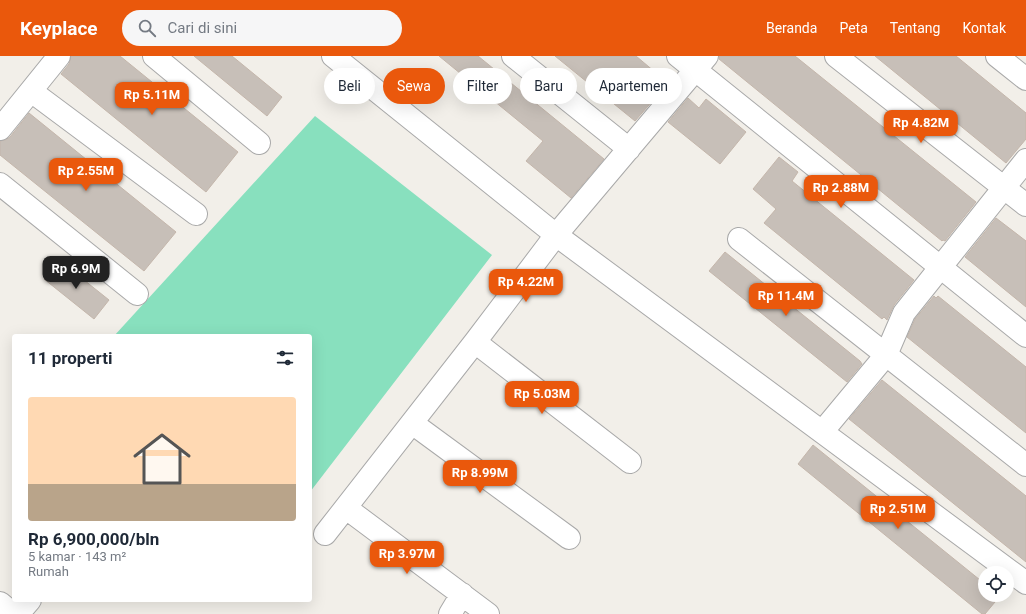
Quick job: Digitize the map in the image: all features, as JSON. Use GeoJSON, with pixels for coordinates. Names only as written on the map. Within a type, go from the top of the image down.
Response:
{"type":"FeatureCollection","features":[{"type":"Feature","properties":{"kind":"street"},"geometry":{"type":"LineString","coordinates":[[0,129],[59,56]]}},
{"type":"Feature","properties":{"kind":"street"},"geometry":{"type":"LineString","coordinates":[[154,56],[259,143]]}},
{"type":"Feature","properties":{"kind":"street"},"geometry":{"type":"LineString","coordinates":[[333,56],[556,235],[1026,583]]}},
{"type":"Feature","properties":{"kind":"street"},"geometry":{"type":"LineString","coordinates":[[513,56],[629,149]]}},
{"type":"Feature","properties":{"kind":"street"},"geometry":{"type":"LineString","coordinates":[[678,56],[701,63],[940,268],[1026,336]]}},
{"type":"Feature","properties":{"kind":"street"},"geometry":{"type":"LineString","coordinates":[[836,56],[1026,205]]}},
{"type":"Feature","properties":{"kind":"street"},"geometry":{"type":"LineString","coordinates":[[997,56],[1026,79]]}},
{"type":"Feature","properties":{"kind":"street"},"geometry":{"type":"LineString","coordinates":[[325,534],[475,342],[556,235],[701,63]]}},
{"type":"Feature","properties":{"kind":"street"},"geometry":{"type":"LineString","coordinates":[[31,91],[196,214]]}},
{"type":"Feature","properties":{"kind":"street"},"geometry":{"type":"LineString","coordinates":[[822,432],[886,355],[904,313],[1026,160]]}},
{"type":"Feature","properties":{"kind":"street"},"geometry":{"type":"LineString","coordinates":[[0,184],[137,294]]}},
{"type":"Feature","properties":{"kind":"street"},"geometry":{"type":"LineString","coordinates":[[740,239],[1026,465]]}},
{"type":"Feature","properties":{"kind":"street"},"geometry":{"type":"LineString","coordinates":[[475,342],[630,462]]}},
{"type":"Feature","properties":{"kind":"street"},"geometry":{"type":"LineString","coordinates":[[412,423],[569,538]]}},
{"type":"Feature","properties":{"kind":"street"},"geometry":{"type":"LineString","coordinates":[[346,508],[488,614]]}},
{"type":"Feature","properties":{"kind":"street"},"geometry":{"type":"LineString","coordinates":[[450,614],[462,594]]}},
{"type":"Feature","properties":{"kind":"street"},"geometry":{"type":"LineString","coordinates":[[18,614],[28,602]]}},
{"type":"Feature","properties":{"kind":"street"},"geometry":{"type":"LineString","coordinates":[[0,603],[13,614]]}},
{"type":"Feature","properties":{"kind":"green space"},"geometry":{"type":"Polygon","coordinates":[[[315,116],[492,255],[312,489],[312,334],[116,334],[315,116]]]}},
{"type":"Feature","properties":{"kind":"building"},"geometry":{"type":"Polygon","coordinates":[[[71,56],[120,56],[238,152],[206,192],[61,74],[69,64],[71,56]]]}},
{"type":"Feature","properties":{"kind":"building"},"geometry":{"type":"Polygon","coordinates":[[[194,56],[232,56],[282,97],[267,116],[194,56]]]}},
{"type":"Feature","properties":{"kind":"building"},"geometry":{"type":"Polygon","coordinates":[[[439,56],[478,56],[493,68],[454,68],[439,56]]]}},
{"type":"Feature","properties":{"kind":"building"},"geometry":{"type":"Polygon","coordinates":[[[555,56],[636,56],[650,68],[585,68],[585,80],[577,74],[577,68],[570,68],[555,56]]]}},
{"type":"Feature","properties":{"kind":"building"},"geometry":{"type":"Polygon","coordinates":[[[719,56],[795,56],[976,202],[945,241],[942,241],[719,59],[719,56]]]}},
{"type":"Feature","properties":{"kind":"building"},"geometry":{"type":"Polygon","coordinates":[[[875,56],[956,56],[1026,113],[1026,139],[1006,163],[875,56]]]}},
{"type":"Feature","properties":{"kind":"building"},"geometry":{"type":"Polygon","coordinates":[[[512,84],[520,90],[520,104],[537,104],[604,159],[571,198],[526,161],[543,141],[498,104],[512,104],[512,84]]]}},
{"type":"Feature","properties":{"kind":"building"},"geometry":{"type":"Polygon","coordinates":[[[688,98],[699,108],[706,99],[746,132],[720,164],[668,122],[688,98]]]}},
{"type":"Feature","properties":{"kind":"building"},"geometry":{"type":"Polygon","coordinates":[[[614,104],[650,104],[635,121],[614,104]]]}},
{"type":"Feature","properties":{"kind":"building"},"geometry":{"type":"Polygon","coordinates":[[[29,113],[176,232],[144,271],[0,155],[0,141],[10,137],[29,113]]]}},
{"type":"Feature","properties":{"kind":"building"},"geometry":{"type":"Polygon","coordinates":[[[779,157],[798,172],[792,181],[914,280],[894,305],[887,320],[884,317],[882,319],[764,223],[776,209],[753,189],[779,157]]]}},
{"type":"Feature","properties":{"kind":"building"},"geometry":{"type":"Polygon","coordinates":[[[996,218],[1026,241],[1026,307],[965,257],[996,218]]]}},
{"type":"Feature","properties":{"kind":"building"},"geometry":{"type":"Polygon","coordinates":[[[725,252],[860,361],[862,364],[847,382],[709,271],[725,252]]]}},
{"type":"Feature","properties":{"kind":"building"},"geometry":{"type":"Polygon","coordinates":[[[59,260],[109,300],[94,319],[44,279],[59,260]]]}},
{"type":"Feature","properties":{"kind":"building"},"geometry":{"type":"Polygon","coordinates":[[[934,296],[936,298],[938,296],[1026,367],[1026,433],[907,337],[915,319],[934,296]]]}},
{"type":"Feature","properties":{"kind":"building"},"geometry":{"type":"Polygon","coordinates":[[[882,380],[1026,496],[1026,562],[849,419],[882,380]]]}},
{"type":"Feature","properties":{"kind":"building"},"geometry":{"type":"Polygon","coordinates":[[[813,445],[978,578],[978,602],[995,602],[985,614],[982,614],[798,464],[813,445]]]}}]}
